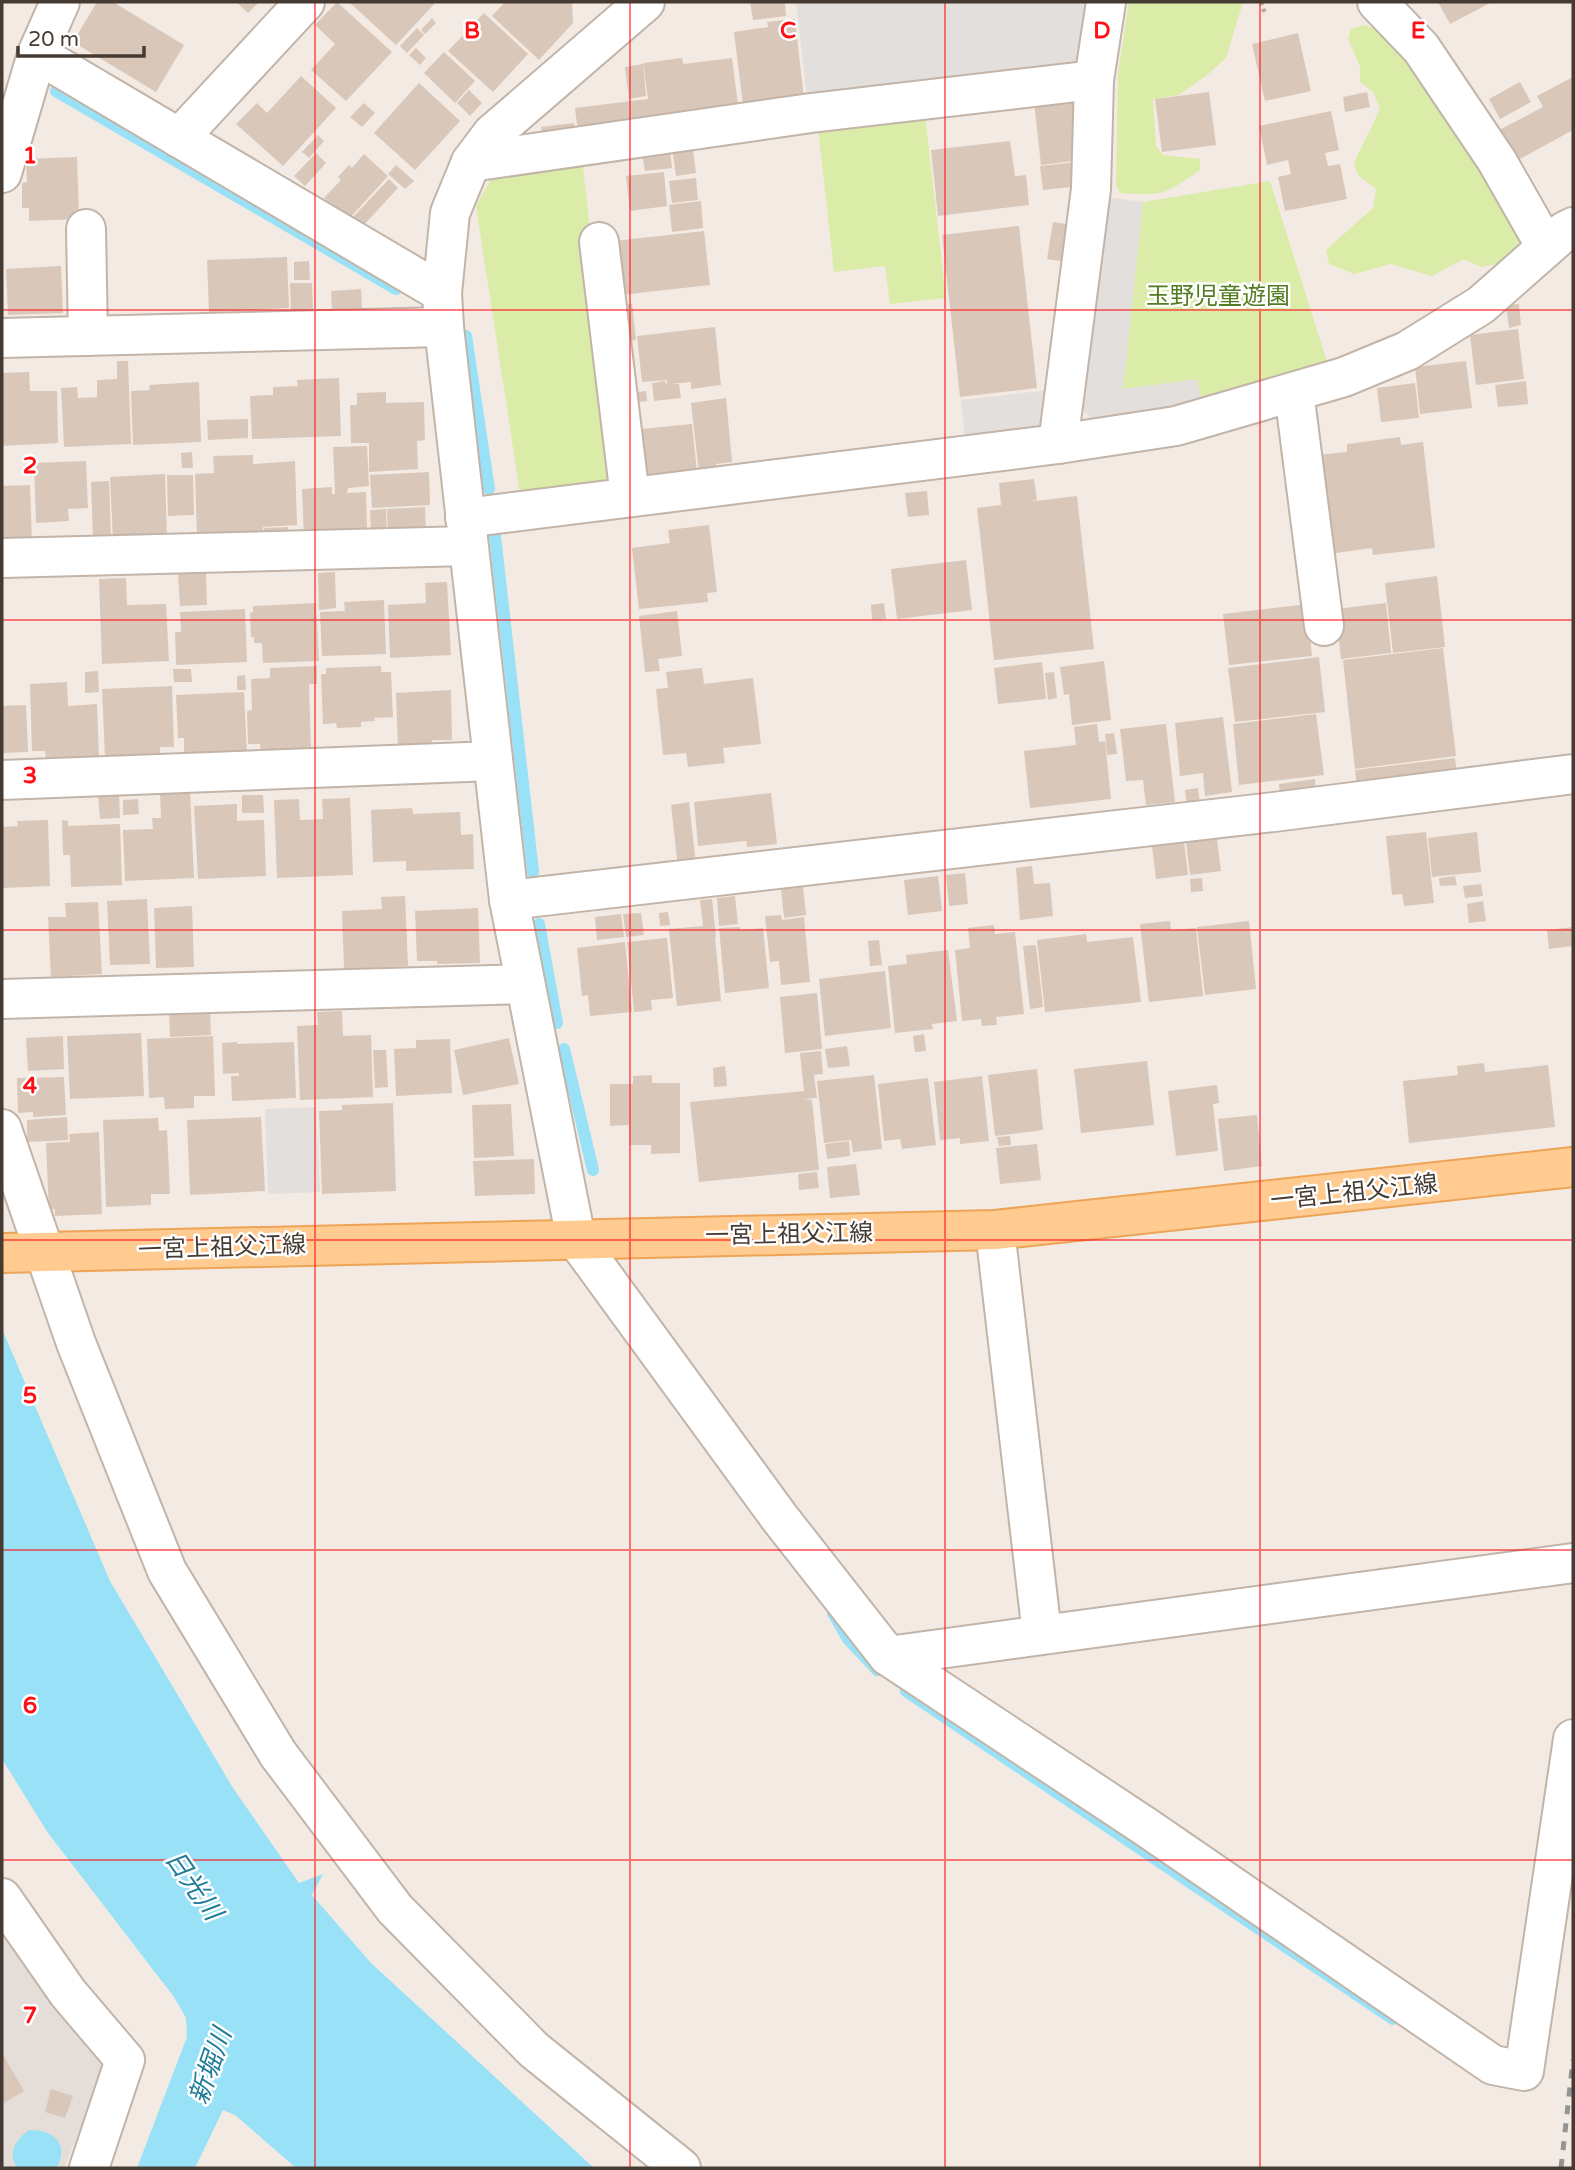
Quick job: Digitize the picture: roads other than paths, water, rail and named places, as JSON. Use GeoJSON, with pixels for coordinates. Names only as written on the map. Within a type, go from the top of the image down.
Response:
{"type":"FeatureCollection","features":[{"type":"Feature","properties":{"kind":"main road","name":"一宮上祖父江線"},"geometry":{"type":"LineString","coordinates":[[24,1253],[995,1230],[1573,1167]]}},
{"type":"Feature","properties":{"kind":"street"},"geometry":{"type":"LineString","coordinates":[[2,173],[37,54],[60,2]]}},
{"type":"Feature","properties":{"kind":"street"},"geometry":{"type":"LineString","coordinates":[[180,138],[305,2]]}},
{"type":"Feature","properties":{"kind":"street"},"geometry":{"type":"LineString","coordinates":[[1058,444],[1091,190],[1094,80],[1106,2]]}},
{"type":"Feature","properties":{"kind":"street"},"geometry":{"type":"LineString","coordinates":[[2,558],[467,532],[629,497],[1058,444],[1176,426],[1344,377],[1407,351],[1481,305],[1564,241],[1497,161],[1420,48],[1377,2]]}},
{"type":"Feature","properties":{"kind":"street"},"geometry":{"type":"LineString","coordinates":[[635,5],[492,134],[471,162],[450,213],[443,310],[509,900],[576,1239],[779,1517],[888,1657],[1146,1827],[1493,2065],[1524,2071],[1573,1739]]}},
{"type":"Feature","properties":{"kind":"street"},"geometry":{"type":"LineString","coordinates":[[37,54],[180,138],[443,310]]}},
{"type":"Feature","properties":{"kind":"street"},"geometry":{"type":"LineString","coordinates":[[471,162],[811,113],[1094,80]]}},
{"type":"Feature","properties":{"kind":"street"},"geometry":{"type":"LineString","coordinates":[[86,229],[88,336]]}},
{"type":"Feature","properties":{"kind":"street"},"geometry":{"type":"LineString","coordinates":[[599,242],[629,497]]}},
{"type":"Feature","properties":{"kind":"street"},"geometry":{"type":"LineString","coordinates":[[2,338],[88,336],[443,310]]}},
{"type":"Feature","properties":{"kind":"street"},"geometry":{"type":"LineString","coordinates":[[1294,392],[1324,625]]}},
{"type":"Feature","properties":{"kind":"street"},"geometry":{"type":"LineString","coordinates":[[2,780],[493,761]]}},
{"type":"Feature","properties":{"kind":"street"},"geometry":{"type":"LineString","coordinates":[[509,900],[1274,812],[1573,774]]}},
{"type":"Feature","properties":{"kind":"street"},"geometry":{"type":"LineString","coordinates":[[2,999],[525,984]]}},
{"type":"Feature","properties":{"kind":"street"},"geometry":{"type":"LineString","coordinates":[[2,1129],[24,1253],[76,1343],[167,1571],[278,1754],[404,1919],[534,2050],[681,2168]]}},
{"type":"Feature","properties":{"kind":"street"},"geometry":{"type":"LineString","coordinates":[[995,1230],[1042,1634]]}},
{"type":"Feature","properties":{"kind":"street"},"geometry":{"type":"LineString","coordinates":[[888,1657],[1573,1563]]}},
{"type":"Feature","properties":{"kind":"street"},"geometry":{"type":"LineString","coordinates":[[2,1898],[68,1993],[125,2060],[89,2168]]}},
{"type":"Feature","properties":{"kind":"water"},"geometry":{"type":"Polygon","coordinates":[[[2,1329],[110,1581],[233,1788],[299,1883],[323,1874],[312,1895],[371,1963],[594,2168],[296,2168],[235,2115],[223,2110],[195,2168],[137,2168],[187,2037],[186,2018],[174,1997],[48,1833],[2,1759],[2,1329]]]}},
{"type":"Feature","properties":{"kind":"water"},"geometry":{"type":"Polygon","coordinates":[[[29,2130],[46,2132],[57,2140],[61,2152],[57,2168],[17,2168],[13,2157],[14,2147],[29,2130]]]}},
{"type":"Feature","properties":{"kind":"waterway"},"geometry":{"type":"LineString","coordinates":[[56,91],[396,289]]}},
{"type":"Feature","properties":{"kind":"waterway"},"geometry":{"type":"LineString","coordinates":[[466,336],[489,489]]}},
{"type":"Feature","properties":{"kind":"waterway"},"geometry":{"type":"LineString","coordinates":[[495,536],[533,872]]}},
{"type":"Feature","properties":{"kind":"waterway"},"geometry":{"type":"LineString","coordinates":[[539,924],[557,1023]]}},
{"type":"Feature","properties":{"kind":"waterway"},"geometry":{"type":"LineString","coordinates":[[564,1049],[593,1170]]}},
{"type":"Feature","properties":{"kind":"waterway"},"geometry":{"type":"LineString","coordinates":[[833,1613],[848,1639],[877,1670]]}},
{"type":"Feature","properties":{"kind":"waterway"},"geometry":{"type":"LineString","coordinates":[[906,1691],[1393,2019]]}},
{"type":"Feature","properties":{"kind":"railway"},"geometry":{"type":"LineString","coordinates":[[1561,2168],[1573,2060]]}},
{"type":"Feature","properties":{"kind":"park label","name":"玉野児童遊園"},"geometry":{"type":"Point","coordinates":[1218,296]}},
{"type":"Feature","properties":{"kind":"water label","name":"日光川"},"geometry":{"type":"Point","coordinates":[194,1885]}},
{"type":"Feature","properties":{"kind":"water label","name":"新堀川"},"geometry":{"type":"Point","coordinates":[210,2066]}}]}
